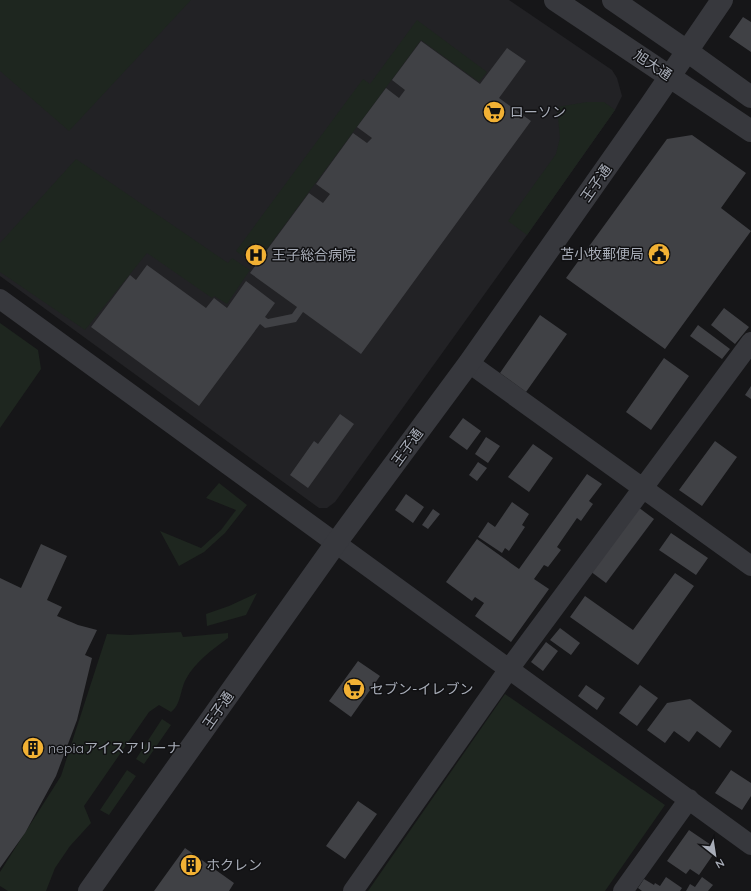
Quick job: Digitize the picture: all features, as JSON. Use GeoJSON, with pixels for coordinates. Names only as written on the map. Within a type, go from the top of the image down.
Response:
{"type":"FeatureCollection","features":[{"type":"Feature","properties":{"kind":"street","name":"旭大通"},"geometry":{"type":"LineString","coordinates":[[555,0],[751,131]]}},
{"type":"Feature","properties":{"kind":"street"},"geometry":{"type":"LineString","coordinates":[[613,0],[687,50],[751,97]]}},
{"type":"Feature","properties":{"kind":"street","name":"王子通"},"geometry":{"type":"LineString","coordinates":[[88,891],[336,543],[469,363],[722,0]]}},
{"type":"Feature","properties":{"kind":"street"},"geometry":{"type":"LineString","coordinates":[[0,299],[751,844]]}},
{"type":"Feature","properties":{"kind":"street"},"geometry":{"type":"LineString","coordinates":[[353,891],[509,669],[751,342]]}},
{"type":"Feature","properties":{"kind":"street"},"geometry":{"type":"LineString","coordinates":[[469,363],[751,566]]}},
{"type":"Feature","properties":{"kind":"street"},"geometry":{"type":"LineString","coordinates":[[623,891],[689,799]]}},
{"type":"Feature","properties":{"kind":"shaded area","name":"王子総合病院"},"geometry":{"type":"Polygon","coordinates":[[[0,0],[509,0],[612,70],[617,78],[622,96],[615,110],[527,235],[335,502],[327,508],[319,508],[0,276],[0,0]]]}},
{"type":"Feature","properties":{"kind":"shaded area"},"geometry":{"type":"Polygon","coordinates":[[[0,0],[191,0],[69,131],[0,71],[0,0]]]}},
{"type":"Feature","properties":{"kind":"shaded area"},"geometry":{"type":"Polygon","coordinates":[[[417,20],[487,72],[479,82],[421,40],[255,265],[236,251],[363,79],[370,84],[417,20]]]}},
{"type":"Feature","properties":{"kind":"shaded area"},"geometry":{"type":"Polygon","coordinates":[[[587,102],[604,102],[615,110],[527,235],[508,221],[556,154],[560,138],[557,107],[587,102]]]}},
{"type":"Feature","properties":{"kind":"shaded area"},"geometry":{"type":"Polygon","coordinates":[[[76,159],[228,263],[232,258],[250,270],[227,304],[214,296],[212,298],[147,253],[85,330],[0,272],[0,243],[76,159]]]}},
{"type":"Feature","properties":{"kind":"shaded area"},"geometry":{"type":"Polygon","coordinates":[[[0,323],[38,350],[41,369],[0,428],[0,323]]]}},
{"type":"Feature","properties":{"kind":"shaded area"},"geometry":{"type":"Polygon","coordinates":[[[219,483],[247,505],[225,533],[204,552],[179,566],[160,531],[201,548],[221,530],[236,510],[206,498],[219,483]]]}},
{"type":"Feature","properties":{"kind":"shaded area"},"geometry":{"type":"Polygon","coordinates":[[[257,593],[246,615],[207,626],[206,614],[229,606],[257,593]]]}},
{"type":"Feature","properties":{"kind":"shaded area"},"geometry":{"type":"Polygon","coordinates":[[[181,632],[183,637],[228,633],[228,638],[205,656],[194,667],[184,683],[177,705],[171,712],[159,705],[149,712],[84,806],[91,823],[70,846],[55,868],[46,891],[8,891],[0,886],[0,872],[61,776],[107,634],[129,635],[181,632]]]}},
{"type":"Feature","properties":{"kind":"shaded area"},"geometry":{"type":"Polygon","coordinates":[[[505,694],[665,805],[605,891],[368,891],[505,694]]]}},
{"type":"Feature","properties":{"kind":"shaded area"},"geometry":{"type":"Polygon","coordinates":[[[162,719],[171,725],[144,764],[136,759],[162,719]]]}},
{"type":"Feature","properties":{"kind":"shaded area"},"geometry":{"type":"Polygon","coordinates":[[[127,770],[136,776],[109,815],[100,810],[127,770]]]}},
{"type":"Feature","properties":{"kind":"building"},"geometry":{"type":"Polygon","coordinates":[[[743,17],[751,22],[751,52],[729,37],[743,17]]]}},
{"type":"Feature","properties":{"kind":"building"},"geometry":{"type":"Polygon","coordinates":[[[421,41],[480,84],[507,48],[526,61],[499,98],[531,121],[361,354],[303,312],[296,322],[265,328],[260,324],[199,406],[91,327],[130,275],[136,280],[147,265],[206,308],[214,298],[227,308],[246,281],[275,303],[265,317],[268,319],[292,314],[297,307],[250,273],[309,193],[323,203],[330,194],[316,184],[353,133],[367,143],[372,138],[357,127],[386,88],[399,98],[405,90],[392,80],[421,41]]]}},
{"type":"Feature","properties":{"kind":"building","name":"苫小牧郵便局"},"geometry":{"type":"Polygon","coordinates":[[[692,135],[746,173],[721,208],[751,231],[665,349],[566,278],[667,139],[692,135]]]}},
{"type":"Feature","properties":{"kind":"building"},"geometry":{"type":"Polygon","coordinates":[[[724,308],[749,327],[735,344],[711,325],[724,308]]]}},
{"type":"Feature","properties":{"kind":"building"},"geometry":{"type":"Polygon","coordinates":[[[540,315],[567,334],[526,392],[500,373],[540,315]]]}},
{"type":"Feature","properties":{"kind":"building"},"geometry":{"type":"Polygon","coordinates":[[[698,325],[730,349],[722,359],[690,336],[698,325]]]}},
{"type":"Feature","properties":{"kind":"building"},"geometry":{"type":"Polygon","coordinates":[[[664,358],[689,376],[651,430],[626,412],[664,358]]]}},
{"type":"Feature","properties":{"kind":"building"},"geometry":{"type":"Polygon","coordinates":[[[751,386],[751,399],[745,395],[751,386]]]}},
{"type":"Feature","properties":{"kind":"building"},"geometry":{"type":"Polygon","coordinates":[[[340,414],[354,424],[308,488],[290,475],[314,441],[318,444],[340,414]]]}},
{"type":"Feature","properties":{"kind":"building"},"geometry":{"type":"Polygon","coordinates":[[[463,418],[481,431],[467,450],[449,437],[463,418]]]}},
{"type":"Feature","properties":{"kind":"building"},"geometry":{"type":"Polygon","coordinates":[[[486,437],[500,446],[488,463],[475,454],[486,437]]]}},
{"type":"Feature","properties":{"kind":"building"},"geometry":{"type":"Polygon","coordinates":[[[715,441],[737,457],[702,506],[679,490],[715,441]]]}},
{"type":"Feature","properties":{"kind":"building"},"geometry":{"type":"Polygon","coordinates":[[[533,444],[553,458],[529,492],[508,477],[533,444]]]}},
{"type":"Feature","properties":{"kind":"building"},"geometry":{"type":"Polygon","coordinates":[[[478,462],[487,468],[477,481],[469,475],[478,462]]]}},
{"type":"Feature","properties":{"kind":"building"},"geometry":{"type":"Polygon","coordinates":[[[587,474],[602,484],[589,501],[593,504],[581,521],[577,518],[557,547],[561,550],[548,567],[544,565],[534,579],[549,589],[511,642],[475,616],[484,603],[475,597],[472,601],[446,582],[477,539],[519,569],[587,474]]]}},
{"type":"Feature","properties":{"kind":"building"},"geometry":{"type":"Polygon","coordinates":[[[406,494],[424,507],[413,523],[395,510],[406,494]]]}},
{"type":"Feature","properties":{"kind":"building"},"geometry":{"type":"Polygon","coordinates":[[[512,502],[529,514],[522,525],[525,527],[509,551],[505,548],[502,553],[478,537],[488,522],[495,527],[512,502]]]}},
{"type":"Feature","properties":{"kind":"building"},"geometry":{"type":"Polygon","coordinates":[[[638,507],[654,519],[606,583],[590,571],[638,507]]]}},
{"type":"Feature","properties":{"kind":"building"},"geometry":{"type":"Polygon","coordinates":[[[433,509],[440,514],[428,529],[422,525],[433,509]]]}},
{"type":"Feature","properties":{"kind":"building"},"geometry":{"type":"Polygon","coordinates":[[[671,533],[708,558],[696,575],[659,550],[671,533]]]}},
{"type":"Feature","properties":{"kind":"building","name":"nepiaアイスアリーナ"},"geometry":{"type":"Polygon","coordinates":[[[41,544],[67,556],[47,600],[62,607],[57,616],[78,625],[97,630],[85,655],[92,658],[77,720],[56,776],[25,833],[0,868],[0,578],[21,588],[41,544]]]}},
{"type":"Feature","properties":{"kind":"building"},"geometry":{"type":"Polygon","coordinates":[[[675,573],[694,586],[638,665],[570,617],[585,596],[633,630],[675,573]]]}},
{"type":"Feature","properties":{"kind":"building"},"geometry":{"type":"Polygon","coordinates":[[[560,628],[580,643],[571,655],[550,640],[560,628]]]}},
{"type":"Feature","properties":{"kind":"building"},"geometry":{"type":"Polygon","coordinates":[[[546,642],[558,651],[543,671],[531,662],[546,642]]]}},
{"type":"Feature","properties":{"kind":"building","name":"セブン-イレブン"},"geometry":{"type":"Polygon","coordinates":[[[358,661],[380,676],[351,717],[329,701],[358,661]]]}},
{"type":"Feature","properties":{"kind":"building"},"geometry":{"type":"Polygon","coordinates":[[[586,685],[605,698],[597,710],[578,696],[586,685]]]}},
{"type":"Feature","properties":{"kind":"building"},"geometry":{"type":"Polygon","coordinates":[[[640,685],[658,698],[637,726],[619,713],[640,685]]]}},
{"type":"Feature","properties":{"kind":"building"},"geometry":{"type":"Polygon","coordinates":[[[690,699],[732,731],[720,748],[697,731],[689,742],[674,731],[665,743],[647,730],[667,703],[690,699]]]}},
{"type":"Feature","properties":{"kind":"building"},"geometry":{"type":"Polygon","coordinates":[[[731,770],[751,783],[751,796],[742,810],[715,793],[731,770]]]}},
{"type":"Feature","properties":{"kind":"building"},"geometry":{"type":"Polygon","coordinates":[[[358,801],[377,814],[345,859],[326,846],[358,801]]]}},
{"type":"Feature","properties":{"kind":"building"},"geometry":{"type":"Polygon","coordinates":[[[689,830],[717,849],[699,875],[690,869],[686,874],[667,861],[689,830]]]}},
{"type":"Feature","properties":{"kind":"building","name":"ホクレン"},"geometry":{"type":"Polygon","coordinates":[[[185,848],[234,883],[229,891],[154,891],[185,848]]]}},
{"type":"Feature","properties":{"kind":"building"},"geometry":{"type":"Polygon","coordinates":[[[666,877],[682,888],[680,891],[642,891],[638,888],[644,879],[654,885],[655,883],[660,886],[666,877]]]}},
{"type":"Feature","properties":{"kind":"building"},"geometry":{"type":"Polygon","coordinates":[[[702,877],[713,885],[708,891],[686,891],[690,884],[695,887],[702,877]]]}},
{"type":"Feature","properties":{"kind":"place","name":"ローソン"},"geometry":{"type":"Point","coordinates":[494,112]}},
{"type":"Feature","properties":{"kind":"place","name":"苫小牧郵便局"},"geometry":{"type":"Point","coordinates":[659,254]}},
{"type":"Feature","properties":{"kind":"place","name":"王子総合病院"},"geometry":{"type":"Point","coordinates":[256,255]}},
{"type":"Feature","properties":{"kind":"place","name":"セブン-イレブン"},"geometry":{"type":"Point","coordinates":[354,689]}},
{"type":"Feature","properties":{"kind":"place","name":"nepiaアイスアリーナ"},"geometry":{"type":"Point","coordinates":[33,748]}},
{"type":"Feature","properties":{"kind":"place","name":"ホクレン"},"geometry":{"type":"Point","coordinates":[191,865]}}]}
